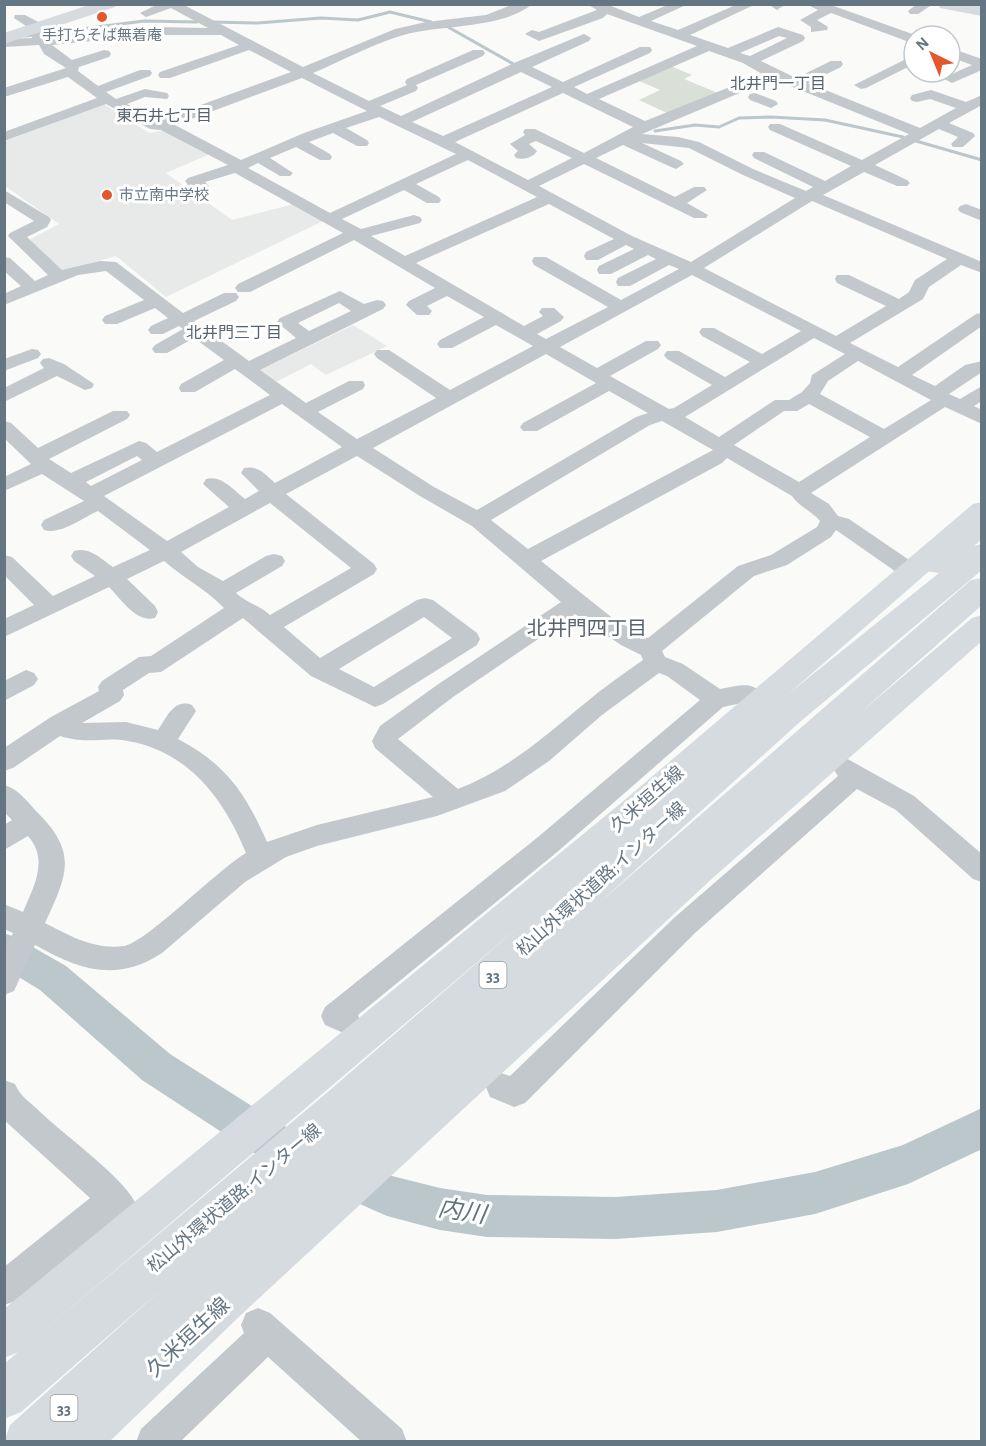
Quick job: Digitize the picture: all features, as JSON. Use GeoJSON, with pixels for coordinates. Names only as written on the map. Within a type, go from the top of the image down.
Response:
{"type":"FeatureCollection","features":[{"type":"Feature","properties":{"kind":"highway"},"geometry":{"type":"LineString","coordinates":[[946,4],[981,11]]}},
{"type":"Feature","properties":{"kind":"highway"},"geometry":{"type":"LineString","coordinates":[[977,4],[981,5]]}},
{"type":"Feature","properties":{"kind":"highway","name":"松山外環状道路;インター線"},"geometry":{"type":"LineString","coordinates":[[4,1395],[345,1104],[773,708],[978,530]]}},
{"type":"Feature","properties":{"kind":"highway","name":"松山外環状道路;インター線"},"geometry":{"type":"LineString","coordinates":[[27,1442],[858,694],[981,588]]}},
{"type":"Feature","properties":{"kind":"highway"},"geometry":{"type":"LineString","coordinates":[[858,694],[981,604]]}},
{"type":"Feature","properties":{"kind":"highway","name":"33"},"geometry":{"type":"LineString","coordinates":[[35,1442],[101,1374]]}},
{"type":"Feature","properties":{"kind":"main road"},"geometry":{"type":"LineString","coordinates":[[4,41],[40,36],[108,4]]}},
{"type":"Feature","properties":{"kind":"main road","name":"久米垣生線"},"geometry":{"type":"LineString","coordinates":[[4,1337],[632,812],[773,708],[910,571],[978,530]]}},
{"type":"Feature","properties":{"kind":"main road"},"geometry":{"type":"LineString","coordinates":[[773,708],[842,766],[981,625]]}},
{"type":"Feature","properties":{"kind":"main road","name":"久米垣生線"},"geometry":{"type":"LineString","coordinates":[[77,1442],[300,1233],[703,866],[842,766]]}},
{"type":"Feature","properties":{"kind":"street"},"geometry":{"type":"LineString","coordinates":[[146,13],[171,4],[255,49],[529,185],[637,244],[692,269],[981,418]]}},
{"type":"Feature","properties":{"kind":"street"},"geometry":{"type":"LineString","coordinates":[[20,18],[40,36],[49,51],[106,98],[155,126],[302,73],[370,42],[400,32],[426,26],[488,20],[526,4]]}},
{"type":"Feature","properties":{"kind":"street"},"geometry":{"type":"LineString","coordinates":[[639,21],[682,4]]}},
{"type":"Feature","properties":{"kind":"street"},"geometry":{"type":"LineString","coordinates":[[678,35],[750,4]]}},
{"type":"Feature","properties":{"kind":"street"},"geometry":{"type":"LineString","coordinates":[[812,4],[902,35]]}},
{"type":"Feature","properties":{"kind":"street"},"geometry":{"type":"LineString","coordinates":[[914,11],[927,4]]}},
{"type":"Feature","properties":{"kind":"street"},"geometry":{"type":"LineString","coordinates":[[532,34],[539,37],[599,15],[599,7],[729,53],[793,82],[916,111],[937,124],[968,136],[958,144]]}},
{"type":"Feature","properties":{"kind":"street"},"geometry":{"type":"LineString","coordinates":[[816,29],[822,27],[806,20],[828,10]]}},
{"type":"Feature","properties":{"kind":"street"},"geometry":{"type":"LineString","coordinates":[[729,53],[778,30],[798,38],[737,73]]}},
{"type":"Feature","properties":{"kind":"street"},"geometry":{"type":"LineString","coordinates":[[40,36],[83,38],[155,31],[223,32]]}},
{"type":"Feature","properties":{"kind":"street"},"geometry":{"type":"LineString","coordinates":[[4,93],[70,69],[99,51],[84,42],[83,38]]}},
{"type":"Feature","properties":{"kind":"street"},"geometry":{"type":"LineString","coordinates":[[402,121],[584,38]]}},
{"type":"Feature","properties":{"kind":"street"},"geometry":{"type":"LineString","coordinates":[[692,61],[691,57],[712,47]]}},
{"type":"Feature","properties":{"kind":"street"},"geometry":{"type":"LineString","coordinates":[[587,99],[712,47]]}},
{"type":"Feature","properties":{"kind":"street"},"geometry":{"type":"LineString","coordinates":[[224,66],[255,49]]}},
{"type":"Feature","properties":{"kind":"street"},"geometry":{"type":"LineString","coordinates":[[165,75],[255,49]]}},
{"type":"Feature","properties":{"kind":"street"},"geometry":{"type":"LineString","coordinates":[[443,142],[645,50]]}},
{"type":"Feature","properties":{"kind":"street"},"geometry":{"type":"LineString","coordinates":[[201,186],[193,181],[237,166],[375,109],[411,85],[478,53]]}},
{"type":"Feature","properties":{"kind":"street"},"geometry":{"type":"LineString","coordinates":[[962,54],[978,57]]}},
{"type":"Feature","properties":{"kind":"street"},"geometry":{"type":"LineString","coordinates":[[962,71],[978,57]]}},
{"type":"Feature","properties":{"kind":"street"},"geometry":{"type":"LineString","coordinates":[[714,112],[838,63]]}},
{"type":"Feature","properties":{"kind":"street"},"geometry":{"type":"LineString","coordinates":[[861,85],[902,65]]}},
{"type":"Feature","properties":{"kind":"street"},"geometry":{"type":"LineString","coordinates":[[519,66],[645,126]]}},
{"type":"Feature","properties":{"kind":"street"},"geometry":{"type":"LineString","coordinates":[[444,68],[482,86]]}},
{"type":"Feature","properties":{"kind":"street"},"geometry":{"type":"LineString","coordinates":[[182,69],[203,81]]}},
{"type":"Feature","properties":{"kind":"street"},"geometry":{"type":"LineString","coordinates":[[4,122],[11,134],[106,98],[145,73]]}},
{"type":"Feature","properties":{"kind":"street"},"geometry":{"type":"LineString","coordinates":[[529,185],[626,138],[645,126],[773,74]]}},
{"type":"Feature","properties":{"kind":"street"},"geometry":{"type":"LineString","coordinates":[[106,98],[147,92],[156,92],[162,96]]}},
{"type":"Feature","properties":{"kind":"street"},"geometry":{"type":"LineString","coordinates":[[436,92],[457,97]]}},
{"type":"Feature","properties":{"kind":"street"},"geometry":{"type":"LineString","coordinates":[[4,630],[49,606],[166,551],[244,507],[692,269],[713,254],[862,166],[931,94],[976,104]]}},
{"type":"Feature","properties":{"kind":"street"},"geometry":{"type":"LineString","coordinates":[[755,97],[771,104]]}},
{"type":"Feature","properties":{"kind":"street"},"geometry":{"type":"LineString","coordinates":[[937,124],[976,104]]}},
{"type":"Feature","properties":{"kind":"street"},"geometry":{"type":"LineString","coordinates":[[44,105],[60,116]]}},
{"type":"Feature","properties":{"kind":"street"},"geometry":{"type":"LineString","coordinates":[[163,124],[357,234],[603,380],[669,415],[799,491],[822,508],[831,521],[842,524],[910,571]]}},
{"type":"Feature","properties":{"kind":"street"},"geometry":{"type":"LineString","coordinates":[[334,127],[362,143]]}},
{"type":"Feature","properties":{"kind":"street"},"geometry":{"type":"LineString","coordinates":[[775,127],[902,183]]}},
{"type":"Feature","properties":{"kind":"street"},"geometry":{"type":"LineString","coordinates":[[546,159],[526,153],[517,144],[534,134],[586,157],[700,215]]}},
{"type":"Feature","properties":{"kind":"street"},"geometry":{"type":"LineString","coordinates":[[582,138],[604,148]]}},
{"type":"Feature","properties":{"kind":"street"},"geometry":{"type":"LineString","coordinates":[[626,138],[678,163]]}},
{"type":"Feature","properties":{"kind":"street"},"geometry":{"type":"LineString","coordinates":[[626,138],[678,141],[694,145],[748,172],[814,193],[974,262]]}},
{"type":"Feature","properties":{"kind":"street"},"geometry":{"type":"LineString","coordinates":[[297,141],[325,157]]}},
{"type":"Feature","properties":{"kind":"street"},"geometry":{"type":"LineString","coordinates":[[330,219],[468,154]]}},
{"type":"Feature","properties":{"kind":"street"},"geometry":{"type":"LineString","coordinates":[[759,155],[814,193]]}},
{"type":"Feature","properties":{"kind":"street"},"geometry":{"type":"LineString","coordinates":[[258,157],[285,173]]}},
{"type":"Feature","properties":{"kind":"street"},"geometry":{"type":"LineString","coordinates":[[404,184],[433,200]]}},
{"type":"Feature","properties":{"kind":"street"},"geometry":{"type":"LineString","coordinates":[[675,203],[699,190]]}},
{"type":"Feature","properties":{"kind":"street"},"geometry":{"type":"LineString","coordinates":[[4,195],[43,220],[41,224],[16,236],[59,277]]}},
{"type":"Feature","properties":{"kind":"street"},"geometry":{"type":"LineString","coordinates":[[405,262],[551,197]]}},
{"type":"Feature","properties":{"kind":"street"},"geometry":{"type":"LineString","coordinates":[[966,209],[981,216]]}},
{"type":"Feature","properties":{"kind":"street"},"geometry":{"type":"LineString","coordinates":[[161,349],[186,323],[304,254],[357,234],[405,220]]}},
{"type":"Feature","properties":{"kind":"street"},"geometry":{"type":"LineString","coordinates":[[592,256],[637,244],[657,234]]}},
{"type":"Feature","properties":{"kind":"street"},"geometry":{"type":"LineString","coordinates":[[605,270],[637,244]]}},
{"type":"Feature","properties":{"kind":"street"},"geometry":{"type":"LineString","coordinates":[[624,282],[668,259]]}},
{"type":"Feature","properties":{"kind":"street"},"geometry":{"type":"LineString","coordinates":[[4,262],[33,288]]}},
{"type":"Feature","properties":{"kind":"street"},"geometry":{"type":"LineString","coordinates":[[835,344],[917,295],[921,284],[974,262]]}},
{"type":"Feature","properties":{"kind":"street"},"geometry":{"type":"LineString","coordinates":[[4,300],[95,265],[110,266],[341,439],[358,447],[439,499],[477,519],[577,602],[716,699]]}},
{"type":"Feature","properties":{"kind":"street"},"geometry":{"type":"LineString","coordinates":[[547,269],[620,307]]}},
{"type":"Feature","properties":{"kind":"street"},"geometry":{"type":"LineString","coordinates":[[843,279],[900,306]]}},
{"type":"Feature","properties":{"kind":"street"},"geometry":{"type":"LineString","coordinates":[[423,311],[414,305],[449,288]]}},
{"type":"Feature","properties":{"kind":"street"},"geometry":{"type":"LineString","coordinates":[[188,388],[308,339],[370,309],[340,296],[286,322],[308,339]]}},
{"type":"Feature","properties":{"kind":"street"},"geometry":{"type":"LineString","coordinates":[[111,320],[157,301]]}},
{"type":"Feature","properties":{"kind":"street"},"geometry":{"type":"LineString","coordinates":[[524,333],[555,317],[548,312]]}},
{"type":"Feature","properties":{"kind":"street"},"geometry":{"type":"LineString","coordinates":[[446,344],[498,317]]}},
{"type":"Feature","properties":{"kind":"street"},"geometry":{"type":"LineString","coordinates":[[898,376],[981,318]]}},
{"type":"Feature","properties":{"kind":"street"},"geometry":{"type":"LineString","coordinates":[[157,330],[186,323]]}},
{"type":"Feature","properties":{"kind":"street"},"geometry":{"type":"LineString","coordinates":[[708,332],[763,362]]}},
{"type":"Feature","properties":{"kind":"street"},"geometry":{"type":"LineString","coordinates":[[477,519],[643,421],[680,413],[812,332]]}},
{"type":"Feature","properties":{"kind":"street"},"geometry":{"type":"LineString","coordinates":[[544,423],[652,345]]}},
{"type":"Feature","properties":{"kind":"street"},"geometry":{"type":"LineString","coordinates":[[937,349],[978,367],[946,401]]}},
{"type":"Feature","properties":{"kind":"street"},"geometry":{"type":"LineString","coordinates":[[4,366],[32,354]]}},
{"type":"Feature","properties":{"kind":"street"},"geometry":{"type":"LineString","coordinates":[[383,354],[449,398]]}},
{"type":"Feature","properties":{"kind":"street"},"geometry":{"type":"LineString","coordinates":[[673,355],[726,385]]}},
{"type":"Feature","properties":{"kind":"street"},"geometry":{"type":"LineString","coordinates":[[527,559],[715,459],[724,447],[782,404],[790,407],[809,396],[819,384],[819,379],[856,355]]}},
{"type":"Feature","properties":{"kind":"street"},"geometry":{"type":"LineString","coordinates":[[4,396],[54,366],[84,385]]}},
{"type":"Feature","properties":{"kind":"street"},"geometry":{"type":"LineString","coordinates":[[304,412],[356,385]]}},
{"type":"Feature","properties":{"kind":"street"},"geometry":{"type":"LineString","coordinates":[[799,491],[946,401],[981,392]]}},
{"type":"Feature","properties":{"kind":"street"},"geometry":{"type":"LineString","coordinates":[[51,525],[156,461],[283,396]]}},
{"type":"Feature","properties":{"kind":"street"},"geometry":{"type":"LineString","coordinates":[[809,396],[885,437]]}},
{"type":"Feature","properties":{"kind":"street"},"geometry":{"type":"LineString","coordinates":[[4,485],[40,461],[120,415]]}},
{"type":"Feature","properties":{"kind":"street"},"geometry":{"type":"LineString","coordinates":[[4,427],[40,461],[166,551],[190,572],[221,592],[239,609],[252,611],[319,670],[375,698],[468,639],[425,606],[319,670]]}},
{"type":"Feature","properties":{"kind":"street"},"geometry":{"type":"LineString","coordinates":[[71,481],[139,447],[156,461]]}},
{"type":"Feature","properties":{"kind":"street"},"geometry":{"type":"LineString","coordinates":[[251,473],[366,570],[269,626]]}},
{"type":"Feature","properties":{"kind":"street"},"geometry":{"type":"LineString","coordinates":[[213,484],[244,507]]}},
{"type":"Feature","properties":{"kind":"street"},"geometry":{"type":"LineString","coordinates":[[4,916],[27,930],[80,955],[105,959],[130,957],[154,943],[230,878],[261,857],[297,839],[363,825],[483,790],[512,774],[653,656],[746,571],[779,560],[824,532],[831,521]]}},
{"type":"Feature","properties":{"kind":"street"},"geometry":{"type":"LineString","coordinates":[[82,556],[112,577],[147,612]]}},
{"type":"Feature","properties":{"kind":"street"},"geometry":{"type":"LineString","coordinates":[[221,592],[274,561]]}},
{"type":"Feature","properties":{"kind":"street"},"geometry":{"type":"LineString","coordinates":[[8,570],[49,606]]}},
{"type":"Feature","properties":{"kind":"street"},"geometry":{"type":"LineString","coordinates":[[454,800],[384,741],[389,733],[445,691],[577,602]]}},
{"type":"Feature","properties":{"kind":"street"},"geometry":{"type":"LineString","coordinates":[[4,761],[60,724],[112,694],[110,687],[147,663],[156,670],[239,609]]}},
{"type":"Feature","properties":{"kind":"street"},"geometry":{"type":"LineString","coordinates":[[4,692],[26,680]]}},
{"type":"Feature","properties":{"kind":"street"},"geometry":{"type":"LineString","coordinates":[[346,1020],[334,1016],[547,845],[716,699],[746,693],[773,708]]}},
{"type":"Feature","properties":{"kind":"street"},"geometry":{"type":"LineString","coordinates":[[163,742],[184,711]]}},
{"type":"Feature","properties":{"kind":"street"},"geometry":{"type":"LineString","coordinates":[[60,724],[73,732],[127,731],[163,742],[209,771],[230,794],[249,827],[261,857]]}},
{"type":"Feature","properties":{"kind":"street"},"geometry":{"type":"LineString","coordinates":[[501,1087],[514,1093],[842,766],[905,803],[981,872]]}},
{"type":"Feature","properties":{"kind":"street"},"geometry":{"type":"LineString","coordinates":[[4,795],[51,845],[54,856],[48,886],[5,981]]}},
{"type":"Feature","properties":{"kind":"street"},"geometry":{"type":"LineString","coordinates":[[4,839],[28,822]]}},
{"type":"Feature","properties":{"kind":"street"},"geometry":{"type":"LineString","coordinates":[[4,1094],[5,1099],[33,1127],[118,1201],[4,1289]]}},
{"type":"Feature","properties":{"kind":"street"},"geometry":{"type":"LineString","coordinates":[[154,1442],[263,1329],[389,1442]]}},
{"type":"Feature","properties":{"kind":"shaded area"},"geometry":{"type":"Polygon","coordinates":[[[673,64],[673,67],[692,75],[684,79],[718,93],[669,114],[639,100],[660,90],[637,80],[673,64]]]}},
{"type":"Feature","properties":{"kind":"shaded area","name":"市立南中学校"},"geometry":{"type":"Polygon","coordinates":[[[104,104],[149,133],[166,130],[210,154],[166,173],[232,220],[294,204],[323,221],[166,297],[116,256],[61,272],[27,241],[59,224],[5,186],[5,141],[104,104]]]}},
{"type":"Feature","properties":{"kind":"shaded area"},"geometry":{"type":"Polygon","coordinates":[[[353,325],[387,346],[326,375],[311,364],[272,384],[256,372],[353,325]]]}},
{"type":"Feature","properties":{"kind":"waterway"},"geometry":{"type":"LineString","coordinates":[[211,22],[258,23],[321,18],[358,20],[390,12],[431,22]]}},
{"type":"Feature","properties":{"kind":"waterway"},"geometry":{"type":"LineString","coordinates":[[25,36],[144,21],[197,22]]}},
{"type":"Feature","properties":{"kind":"waterway"},"geometry":{"type":"LineString","coordinates":[[448,27],[517,66]]}},
{"type":"Feature","properties":{"kind":"waterway"},"geometry":{"type":"LineString","coordinates":[[655,131],[695,125],[719,127],[739,118],[771,117],[825,120],[903,137]]}},
{"type":"Feature","properties":{"kind":"waterway"},"geometry":{"type":"LineString","coordinates":[[916,141],[982,160]]}},
{"type":"Feature","properties":{"kind":"waterway","name":"内川"},"geometry":{"type":"LineString","coordinates":[[4,949],[53,978],[156,1067],[266,1138],[331,1171],[387,1195],[440,1209],[487,1216],[615,1218],[717,1211],[815,1193],[908,1164],[982,1128]]}},
{"type":"Feature","properties":{"kind":"place","name":"手打ちそば無着庵"},"geometry":{"type":"Point","coordinates":[102,17]}},
{"type":"Feature","properties":{"kind":"place","name":"市立南中学校"},"geometry":{"type":"Point","coordinates":[107,195]}},
{"type":"Feature","properties":{"kind":"district","name":"北井門一丁目"},"geometry":{"type":"Point","coordinates":[778,83]}},
{"type":"Feature","properties":{"kind":"district","name":"東石井七丁目"},"geometry":{"type":"Point","coordinates":[164,115]}},
{"type":"Feature","properties":{"kind":"district","name":"北井門三丁目"},"geometry":{"type":"Point","coordinates":[234,332]}},
{"type":"Feature","properties":{"kind":"district","name":"北井門四丁目"},"geometry":{"type":"Point","coordinates":[587,628]}}]}
